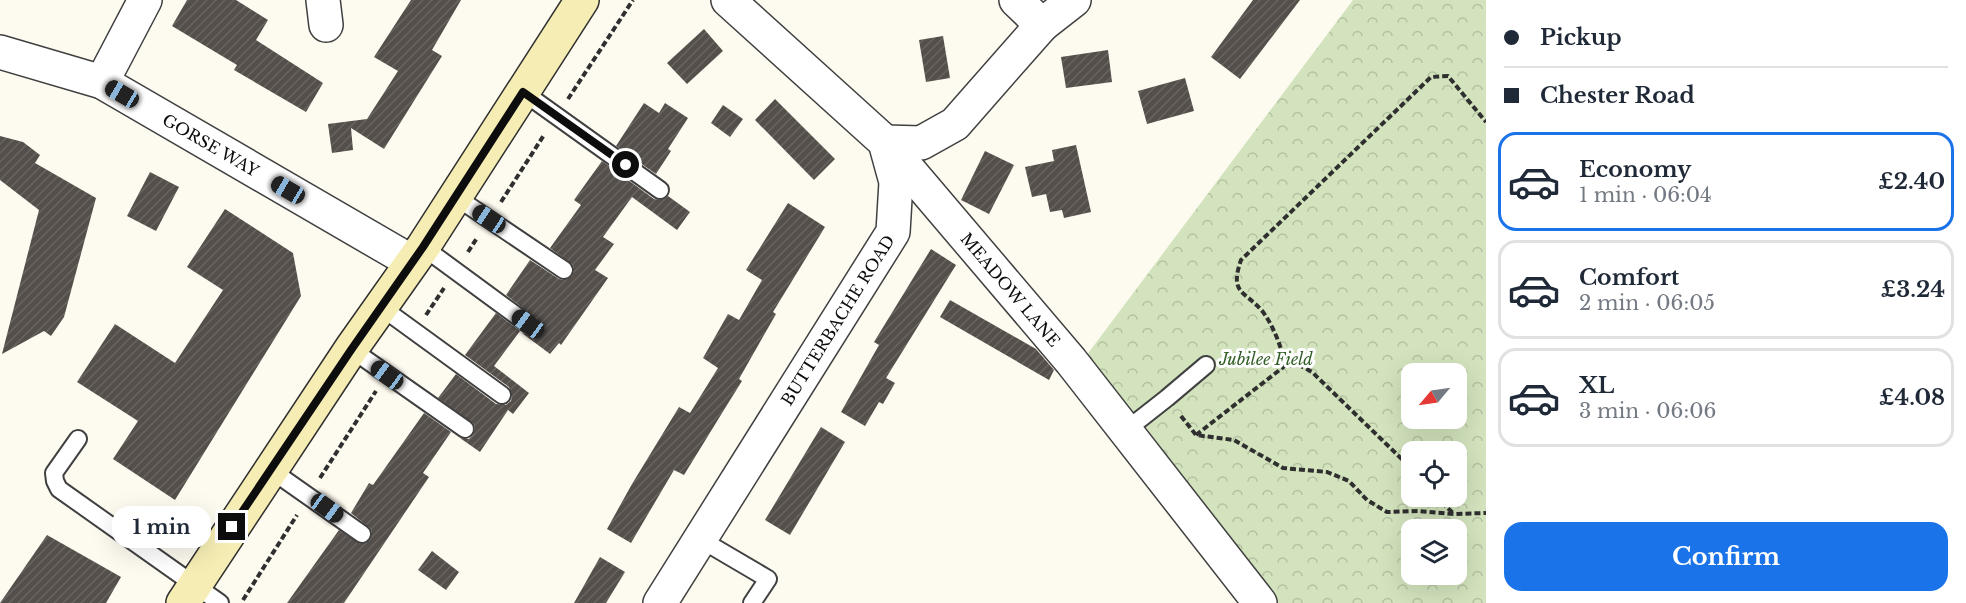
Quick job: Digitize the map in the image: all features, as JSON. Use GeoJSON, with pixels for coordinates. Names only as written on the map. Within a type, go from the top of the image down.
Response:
{"type":"FeatureCollection","features":[{"type":"Feature","properties":{"kind":"main road"},"geometry":{"type":"LineString","coordinates":[[199,597],[271,470],[418,255],[582,0]]}},
{"type":"Feature","properties":{"kind":"street"},"geometry":{"type":"LineString","coordinates":[[102,82],[145,0]]}},
{"type":"Feature","properties":{"kind":"street"},"geometry":{"type":"LineString","coordinates":[[728,0],[885,142],[921,143],[955,124],[1042,25],[1074,0]]}},
{"type":"Feature","properties":{"kind":"street"},"geometry":{"type":"LineString","coordinates":[[1016,0],[1042,25]]}},
{"type":"Feature","properties":{"kind":"street","name":"GORSE WAY"},"geometry":{"type":"LineString","coordinates":[[0,52],[102,82],[418,255]]}},
{"type":"Feature","properties":{"kind":"street","name":"MEADOW LANE"},"geometry":{"type":"LineString","coordinates":[[885,142],[1071,361],[1260,603]]}},
{"type":"Feature","properties":{"kind":"street","name":"BUTTERBACHE ROAD"},"geometry":{"type":"LineString","coordinates":[[660,603],[893,232],[896,182],[885,142]]}},
{"type":"Feature","properties":{"kind":"lane"},"geometry":{"type":"LineString","coordinates":[[523,92],[660,190]]}},
{"type":"Feature","properties":{"kind":"lane"},"geometry":{"type":"LineString","coordinates":[[456,197],[564,270]]}},
{"type":"Feature","properties":{"kind":"lane"},"geometry":{"type":"LineString","coordinates":[[418,255],[455,270],[528,324]]}},
{"type":"Feature","properties":{"kind":"lane"},"geometry":{"type":"LineString","coordinates":[[381,307],[502,394]]}},
{"type":"Feature","properties":{"kind":"lane"},"geometry":{"type":"LineString","coordinates":[[351,350],[465,429]]}},
{"type":"Feature","properties":{"kind":"lane"},"geometry":{"type":"LineString","coordinates":[[1125,431],[1206,365]]}},
{"type":"Feature","properties":{"kind":"lane"},"geometry":{"type":"LineString","coordinates":[[78,439],[54,473],[59,489],[199,597]]}},
{"type":"Feature","properties":{"kind":"lane"},"geometry":{"type":"LineString","coordinates":[[271,470],[362,534]]}},
{"type":"Feature","properties":{"kind":"lane"},"geometry":{"type":"LineString","coordinates":[[700,539],[768,579],[752,603]]}},
{"type":"Feature","properties":{"kind":"path"},"geometry":{"type":"LineString","coordinates":[[415,331],[633,0]]}},
{"type":"Feature","properties":{"kind":"path"},"geometry":{"type":"LineString","coordinates":[[1286,365],[1279,342],[1262,312],[1246,298],[1238,285],[1236,274],[1241,260],[1431,77],[1448,76],[1486,122]]}},
{"type":"Feature","properties":{"kind":"path"},"geometry":{"type":"LineString","coordinates":[[1196,435],[1286,365],[1301,366],[1312,372],[1401,458]]}},
{"type":"Feature","properties":{"kind":"path"},"geometry":{"type":"LineString","coordinates":[[241,603],[387,375]]}},
{"type":"Feature","properties":{"kind":"path"},"geometry":{"type":"LineString","coordinates":[[1167,398],[1196,435],[1234,440],[1283,468],[1327,472],[1349,481],[1367,500],[1387,512],[1486,513]]}},
{"type":"Feature","properties":{"kind":"path"},"geometry":{"type":"LineString","coordinates":[[1447,507],[1454,514]]}},
{"type":"Feature","properties":{"kind":"green space","name":"Jubilee Field"},"geometry":{"type":"Polygon","coordinates":[[[1353,0],[1486,0],[1486,603],[1268,603],[1086,356],[1353,0]]]}},
{"type":"Feature","properties":{"kind":"building"},"geometry":{"type":"Polygon","coordinates":[[[187,0],[236,0],[268,20],[256,40],[323,83],[306,112],[234,70],[237,65],[172,26],[187,0]]]}},
{"type":"Feature","properties":{"kind":"building"},"geometry":{"type":"Polygon","coordinates":[[[411,0],[461,0],[432,50],[442,56],[384,149],[351,128],[353,150],[332,153],[328,124],[367,119],[398,71],[374,57],[411,0]]]}},
{"type":"Feature","properties":{"kind":"building"},"geometry":{"type":"Polygon","coordinates":[[[1253,0],[1300,0],[1240,79],[1211,57],[1253,0]]]}},
{"type":"Feature","properties":{"kind":"building"},"geometry":{"type":"Polygon","coordinates":[[[704,29],[723,51],[687,84],[667,63],[704,29]]]}},
{"type":"Feature","properties":{"kind":"building"},"geometry":{"type":"Polygon","coordinates":[[[943,36],[950,78],[926,82],[919,40],[943,36]]]}},
{"type":"Feature","properties":{"kind":"building"},"geometry":{"type":"Polygon","coordinates":[[[1108,50],[1112,82],[1066,88],[1061,57],[1108,50]]]}},
{"type":"Feature","properties":{"kind":"building"},"geometry":{"type":"Polygon","coordinates":[[[1185,78],[1194,111],[1147,124],[1138,91],[1185,78]]]}},
{"type":"Feature","properties":{"kind":"building"},"geometry":{"type":"Polygon","coordinates":[[[775,99],[835,159],[814,180],[755,120],[775,99]]]}},
{"type":"Feature","properties":{"kind":"building"},"geometry":{"type":"Polygon","coordinates":[[[644,103],[659,113],[665,103],[688,118],[668,149],[671,151],[656,174],[616,146],[644,103]]]}},
{"type":"Feature","properties":{"kind":"building"},"geometry":{"type":"Polygon","coordinates":[[[723,105],[743,119],[730,137],[711,123],[723,105]]]}},
{"type":"Feature","properties":{"kind":"building"},"geometry":{"type":"Polygon","coordinates":[[[0,136],[23,142],[40,155],[35,163],[96,198],[64,317],[51,336],[44,331],[2,354],[39,210],[0,180],[0,136]]]}},
{"type":"Feature","properties":{"kind":"building"},"geometry":{"type":"Polygon","coordinates":[[[1076,145],[1091,212],[1064,218],[1062,210],[1050,212],[1046,194],[1032,197],[1025,167],[1054,161],[1052,150],[1076,145]]]}},
{"type":"Feature","properties":{"kind":"building"},"geometry":{"type":"Polygon","coordinates":[[[985,151],[1014,165],[989,214],[961,200],[985,151]]]}},
{"type":"Feature","properties":{"kind":"building"},"geometry":{"type":"Polygon","coordinates":[[[602,161],[654,199],[660,200],[668,196],[690,212],[677,230],[632,197],[603,237],[614,244],[595,270],[608,278],[561,345],[559,343],[550,354],[522,333],[536,331],[537,319],[506,295],[530,260],[559,279],[564,280],[572,276],[573,265],[550,248],[581,205],[574,200],[602,161]]]}},
{"type":"Feature","properties":{"kind":"building"},"geometry":{"type":"Polygon","coordinates":[[[150,172],[179,187],[156,231],[127,216],[150,172]]]}},
{"type":"Feature","properties":{"kind":"building"},"geometry":{"type":"Polygon","coordinates":[[[788,203],[825,227],[773,312],[776,314],[739,379],[742,381],[684,475],[674,470],[631,543],[607,529],[679,407],[690,413],[718,368],[703,358],[728,314],[739,320],[762,280],[746,270],[788,203]]]}},
{"type":"Feature","properties":{"kind":"building"},"geometry":{"type":"Polygon","coordinates":[[[225,209],[293,253],[301,296],[175,500],[113,459],[138,421],[77,382],[115,324],[175,363],[223,290],[187,267],[225,209]]]}},
{"type":"Feature","properties":{"kind":"building"},"geometry":{"type":"Polygon","coordinates":[[[931,249],[956,265],[886,378],[895,383],[883,404],[879,402],[865,426],[841,412],[879,345],[874,342],[931,249]]]}},
{"type":"Feature","properties":{"kind":"building"},"geometry":{"type":"Polygon","coordinates":[[[950,300],[1036,349],[1054,370],[1049,380],[940,317],[950,300]]]}},
{"type":"Feature","properties":{"kind":"building"},"geometry":{"type":"Polygon","coordinates":[[[496,313],[520,331],[494,366],[529,393],[513,414],[508,410],[480,452],[460,438],[469,439],[473,435],[474,424],[438,398],[456,374],[496,404],[506,405],[511,401],[509,387],[465,355],[496,313]]]}},
{"type":"Feature","properties":{"kind":"building"},"geometry":{"type":"Polygon","coordinates":[[[424,413],[451,432],[423,473],[429,477],[344,603],[287,603],[339,530],[360,544],[370,540],[371,529],[351,513],[369,483],[373,485],[424,413]]]}},
{"type":"Feature","properties":{"kind":"building"},"geometry":{"type":"Polygon","coordinates":[[[821,427],[845,442],[790,535],[765,520],[821,427]]]}},
{"type":"Feature","properties":{"kind":"building"},"geometry":{"type":"Polygon","coordinates":[[[47,535],[121,577],[106,603],[0,603],[47,535]]]}},
{"type":"Feature","properties":{"kind":"building"},"geometry":{"type":"Polygon","coordinates":[[[432,551],[459,572],[446,590],[418,570],[432,551]]]}},
{"type":"Feature","properties":{"kind":"building"},"geometry":{"type":"Polygon","coordinates":[[[600,557],[625,572],[606,603],[574,603],[600,557]]]}},
{"type":"Feature","properties":{"kind":"route"},"geometry":{"type":"LineString","coordinates":[[232,527],[423,247],[523,92],[626,165]]}}]}
